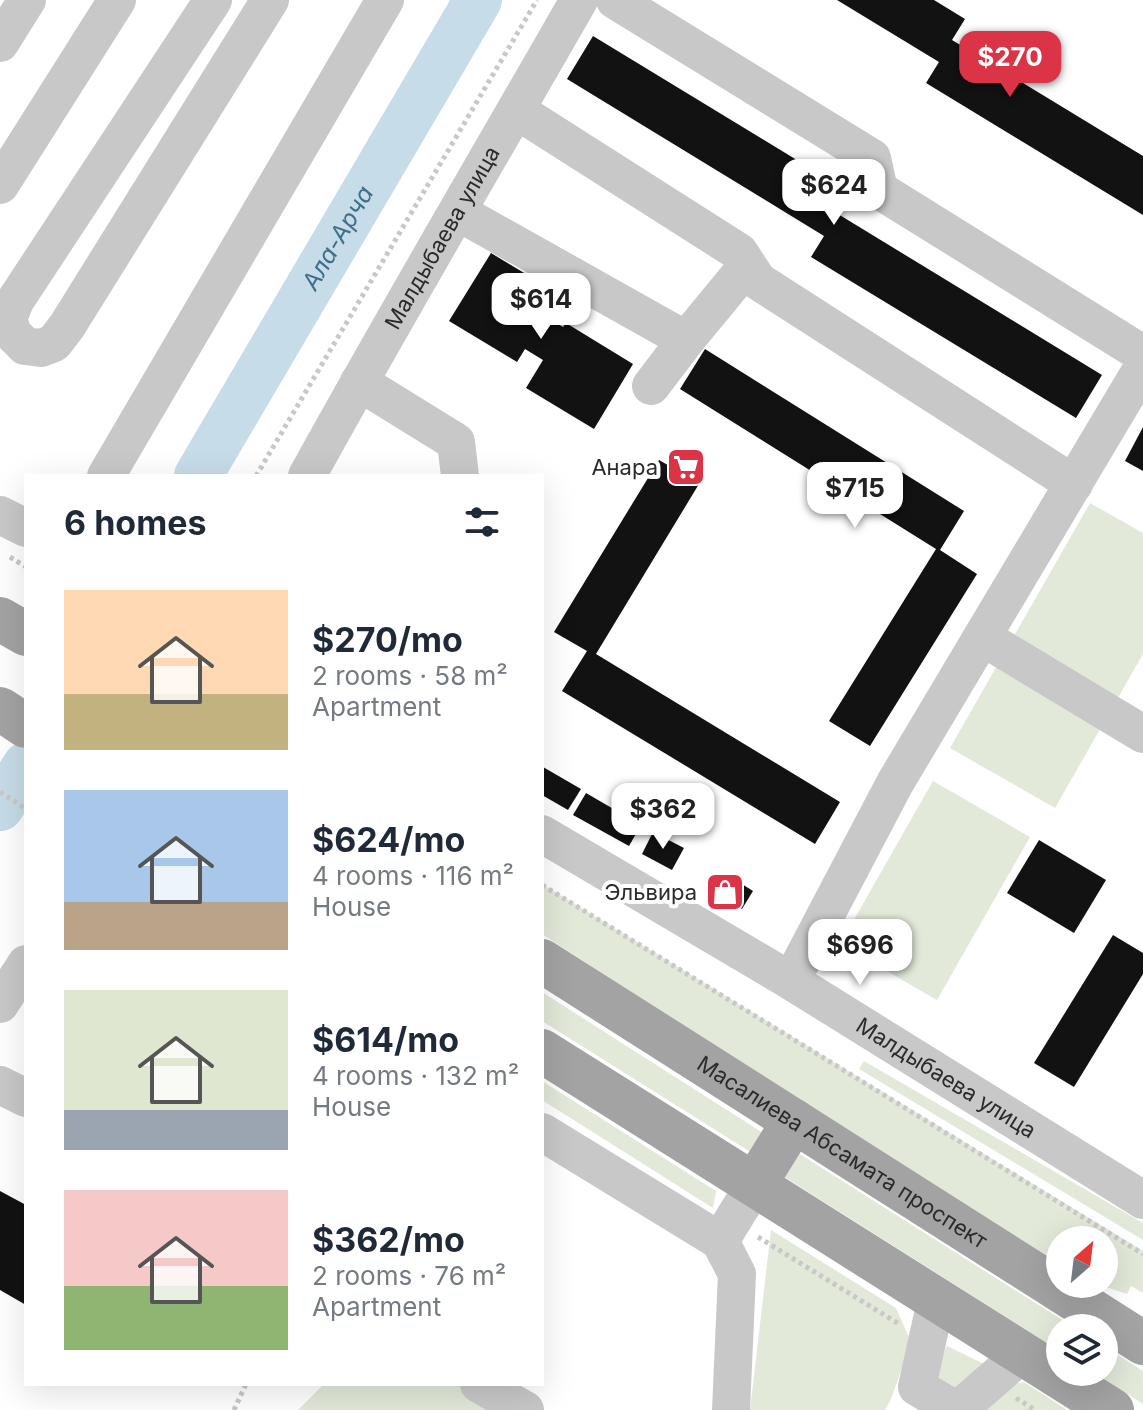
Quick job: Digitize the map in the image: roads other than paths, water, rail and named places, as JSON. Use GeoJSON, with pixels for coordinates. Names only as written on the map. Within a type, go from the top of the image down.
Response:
{"type":"FeatureCollection","features":[{"type":"Feature","properties":{"kind":"main road"},"geometry":{"type":"LineString","coordinates":[[0,619],[24,633]]}},
{"type":"Feature","properties":{"kind":"main road"},"geometry":{"type":"LineString","coordinates":[[0,709],[24,725]]}},
{"type":"Feature","properties":{"kind":"main road","name":"Масалиева Абсамата проспект"},"geometry":{"type":"LineString","coordinates":[[544,962],[1143,1343]]}},
{"type":"Feature","properties":{"kind":"main road"},"geometry":{"type":"LineString","coordinates":[[544,1052],[755,1184],[932,1322],[1007,1368],[1107,1409]]}},
{"type":"Feature","properties":{"kind":"main road"},"geometry":{"type":"LineString","coordinates":[[755,1184],[794,1121]]}},
{"type":"Feature","properties":{"kind":"street"},"geometry":{"type":"LineString","coordinates":[[0,43],[27,0]]}},
{"type":"Feature","properties":{"kind":"street"},"geometry":{"type":"LineString","coordinates":[[0,185],[117,0]]}},
{"type":"Feature","properties":{"kind":"street"},"geometry":{"type":"LineString","coordinates":[[213,0],[15,301],[8,319],[13,334],[25,346],[41,348],[54,343],[67,326],[270,0]]}},
{"type":"Feature","properties":{"kind":"street"},"geometry":{"type":"LineString","coordinates":[[107,474],[385,0]]}},
{"type":"Feature","properties":{"kind":"street","name":"Малдыбаева улица"},"geometry":{"type":"LineString","coordinates":[[308,474],[579,0]]}},
{"type":"Feature","properties":{"kind":"street"},"geometry":{"type":"LineString","coordinates":[[615,0],[872,158],[879,190],[1143,354]]}},
{"type":"Feature","properties":{"kind":"street"},"geometry":{"type":"LineString","coordinates":[[516,110],[739,252],[758,281],[1074,484]]}},
{"type":"Feature","properties":{"kind":"street"},"geometry":{"type":"LineString","coordinates":[[458,212],[686,340]]}},
{"type":"Feature","properties":{"kind":"street"},"geometry":{"type":"LineString","coordinates":[[651,386],[747,266]]}},
{"type":"Feature","properties":{"kind":"street"},"geometry":{"type":"LineString","coordinates":[[791,981],[895,783],[1143,367]]}},
{"type":"Feature","properties":{"kind":"street"},"geometry":{"type":"LineString","coordinates":[[359,382],[456,442],[460,474]]}},
{"type":"Feature","properties":{"kind":"street"},"geometry":{"type":"LineString","coordinates":[[0,515],[24,527]]}},
{"type":"Feature","properties":{"kind":"street"},"geometry":{"type":"LineString","coordinates":[[982,637],[1143,734]]}},
{"type":"Feature","properties":{"kind":"street","name":"Малдыбаева улица"},"geometry":{"type":"LineString","coordinates":[[544,835],[791,981],[1143,1200]]}},
{"type":"Feature","properties":{"kind":"street"},"geometry":{"type":"LineString","coordinates":[[0,1004],[24,967]]}},
{"type":"Feature","properties":{"kind":"street"},"geometry":{"type":"LineString","coordinates":[[0,1085],[24,1097]]}},
{"type":"Feature","properties":{"kind":"street"},"geometry":{"type":"LineString","coordinates":[[544,1133],[726,1231]]}},
{"type":"Feature","properties":{"kind":"street"},"geometry":{"type":"LineString","coordinates":[[731,1410],[737,1274],[726,1231],[755,1184]]}},
{"type":"Feature","properties":{"kind":"street"},"geometry":{"type":"LineString","coordinates":[[932,1322],[910,1398],[957,1410],[1007,1368]]}},
{"type":"Feature","properties":{"kind":"street"},"geometry":{"type":"LineString","coordinates":[[483,1386],[525,1410]]}},
{"type":"Feature","properties":{"kind":"waterway","name":"Ала-Арча"},"geometry":{"type":"LineString","coordinates":[[199,474],[478,0]]}},
{"type":"Feature","properties":{"kind":"waterway","name":"Ала-Арча"},"geometry":{"type":"LineString","coordinates":[[0,807],[24,769]]}},
{"type":"Feature","properties":{"kind":"place","name":"Анара"},"geometry":{"type":"Point","coordinates":[686,467]}},
{"type":"Feature","properties":{"kind":"place","name":"Эльвира"},"geometry":{"type":"Point","coordinates":[725,892]}}]}
